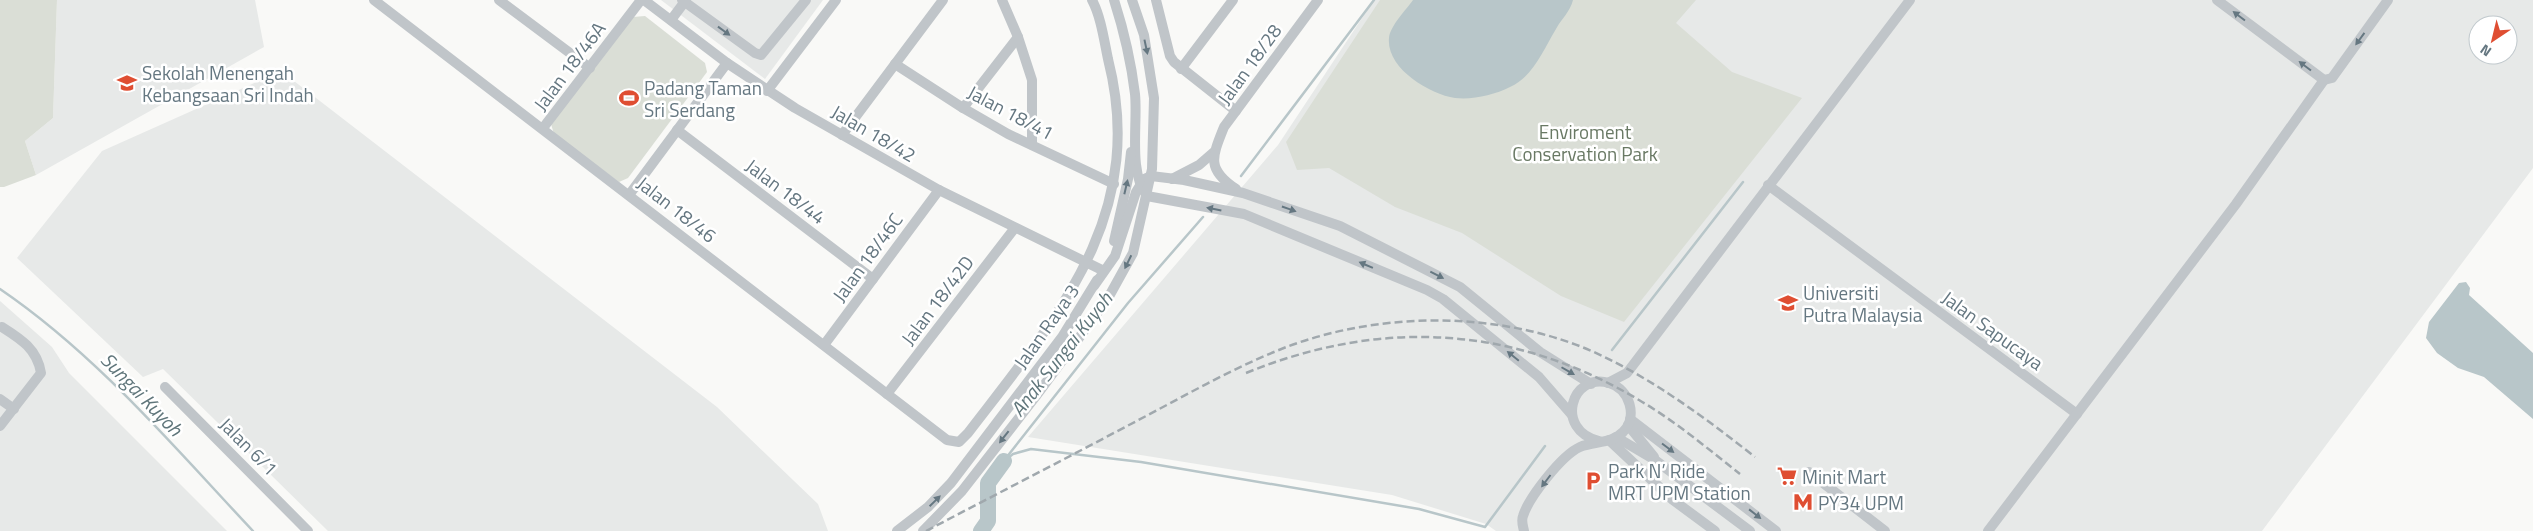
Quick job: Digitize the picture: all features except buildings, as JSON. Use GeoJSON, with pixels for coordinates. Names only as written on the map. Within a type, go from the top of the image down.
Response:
{"type":"FeatureCollection","features":[{"type":"Feature","properties":{"kind":"street","name":"Jalan 18/46"},"geometry":{"type":"LineString","coordinates":[[374,0],[947,440],[959,442],[1061,310],[1087,264]]}},
{"type":"Feature","properties":{"kind":"street"},"geometry":{"type":"LineString","coordinates":[[499,0],[590,68]]}},
{"type":"Feature","properties":{"kind":"street","name":"Jalan 18/46A"},"geometry":{"type":"LineString","coordinates":[[543,128],[643,0]]}},
{"type":"Feature","properties":{"kind":"street","name":"Jalan 18/42"},"geometry":{"type":"LineString","coordinates":[[643,0],[767,91],[939,190],[1102,270]]}},
{"type":"Feature","properties":{"kind":"street"},"geometry":{"type":"LineString","coordinates":[[671,20],[684,1],[755,53],[761,54],[806,0]]}},
{"type":"Feature","properties":{"kind":"street"},"geometry":{"type":"LineString","coordinates":[[767,91],[836,0]]}},
{"type":"Feature","properties":{"kind":"street"},"geometry":{"type":"LineString","coordinates":[[842,135],[943,0]]}},
{"type":"Feature","properties":{"kind":"street"},"geometry":{"type":"LineString","coordinates":[[1002,0],[1018,38],[1032,80],[1032,144]]}},
{"type":"Feature","properties":{"kind":"street"},"geometry":{"type":"LineString","coordinates":[[1087,264],[1099,236],[1114,184],[1118,146],[1114,82],[1092,0]]}},
{"type":"Feature","properties":{"kind":"street"},"geometry":{"type":"LineString","coordinates":[[1114,0],[1129,46],[1135,97],[1137,171],[1140,185],[1147,196],[1244,214],[1427,290],[1443,299],[1539,377],[1572,415]]}},
{"type":"Feature","properties":{"kind":"street","name":"Jalan Raya 3"},"geometry":{"type":"LineString","coordinates":[[923,531],[962,490],[1036,396],[1107,300],[1133,253],[1147,196],[1154,144],[1153,90],[1144,36],[1132,0]]}},
{"type":"Feature","properties":{"kind":"street"},"geometry":{"type":"LineString","coordinates":[[1156,0],[1170,56],[1181,69],[1236,111]]}},
{"type":"Feature","properties":{"kind":"street"},"geometry":{"type":"LineString","coordinates":[[1181,69],[1233,0]]}},
{"type":"Feature","properties":{"kind":"street","name":"Jalan 18/28"},"geometry":{"type":"LineString","coordinates":[[1214,152],[1224,127],[1318,0]]}},
{"type":"Feature","properties":{"kind":"street"},"geometry":{"type":"LineString","coordinates":[[1094,286],[1115,256],[1140,185],[1151,173],[1243,193],[1340,226],[1460,287],[1562,368],[1590,384],[1608,383],[1627,373],[1910,0]]}},
{"type":"Feature","properties":{"kind":"street"},"geometry":{"type":"LineString","coordinates":[[2217,0],[2324,80]]}},
{"type":"Feature","properties":{"kind":"street"},"geometry":{"type":"LineString","coordinates":[[1988,531],[2236,204],[2324,80],[2332,78],[2388,0]]}},
{"type":"Feature","properties":{"kind":"street"},"geometry":{"type":"LineString","coordinates":[[962,108],[1018,38]]}},
{"type":"Feature","properties":{"kind":"street"},"geometry":{"type":"LineString","coordinates":[[629,195],[727,63]]}},
{"type":"Feature","properties":{"kind":"street","name":"Jalan 18/41"},"geometry":{"type":"LineString","coordinates":[[895,64],[962,108],[1008,134],[1114,184]]}},
{"type":"Feature","properties":{"kind":"street","name":"Jalan Raya 3"},"geometry":{"type":"LineString","coordinates":[[897,531],[928,507],[951,483],[1062,337],[1094,286],[1115,238],[1128,179],[1135,97]]}},
{"type":"Feature","properties":{"kind":"street","name":"Jalan 18/44"},"geometry":{"type":"LineString","coordinates":[[677,130],[873,279]]}},
{"type":"Feature","properties":{"kind":"street"},"geometry":{"type":"LineString","coordinates":[[1172,179],[1199,165],[1214,152]]}},
{"type":"Feature","properties":{"kind":"street"},"geometry":{"type":"LineString","coordinates":[[1214,152],[1214,166],[1221,179],[1243,193]]}},
{"type":"Feature","properties":{"kind":"street","name":"Jalan Sapucaya"},"geometry":{"type":"LineString","coordinates":[[1768,185],[2077,414]]}},
{"type":"Feature","properties":{"kind":"street","name":"Jalan 18/46C"},"geometry":{"type":"LineString","coordinates":[[824,345],[939,190]]}},
{"type":"Feature","properties":{"kind":"street"},"geometry":{"type":"LineString","coordinates":[[1142,216],[1165,199]]}},
{"type":"Feature","properties":{"kind":"street","name":"Jalan 18/42D"},"geometry":{"type":"LineString","coordinates":[[887,394],[1014,228]]}},
{"type":"Feature","properties":{"kind":"street"},"geometry":{"type":"LineString","coordinates":[[0,426],[41,374],[40,366],[26,342],[2,327]]}},
{"type":"Feature","properties":{"kind":"street"},"geometry":{"type":"LineString","coordinates":[[1524,531],[1523,514],[1558,464],[1568,454],[1580,447],[1608,440],[1629,422],[1631,410],[1624,393],[1627,373]]}},
{"type":"Feature","properties":{"kind":"street"},"geometry":{"type":"LineString","coordinates":[[1608,383],[1624,393]]}},
{"type":"Feature","properties":{"kind":"street"},"geometry":{"type":"LineString","coordinates":[[1590,384],[1576,396],[1572,415],[1574,425],[1581,433],[1608,440],[1655,460],[1750,531]]}},
{"type":"Feature","properties":{"kind":"street","name":"Jalan 6/1"},"geometry":{"type":"LineString","coordinates":[[165,387],[308,531]]}},
{"type":"Feature","properties":{"kind":"street"},"geometry":{"type":"LineString","coordinates":[[0,399],[14,409]]}},
{"type":"Feature","properties":{"kind":"street"},"geometry":{"type":"LineString","coordinates":[[1629,422],[1655,460]]}},
{"type":"Feature","properties":{"kind":"street"},"geometry":{"type":"LineString","coordinates":[[1629,422],[1776,531]]}},
{"type":"Feature","properties":{"kind":"street"},"geometry":{"type":"LineString","coordinates":[[1608,440],[1673,500],[1715,531]]}},
{"type":"Feature","properties":{"kind":"street"},"geometry":{"type":"LineString","coordinates":[[1809,472],[1885,531]]}},
{"type":"Feature","properties":{"kind":"shaded area","name":"Sekolah Menengah Kebangsaan Sri Indah"},"geometry":{"type":"Polygon","coordinates":[[[57,0],[255,0],[264,47],[36,175],[25,141],[53,118],[57,0]]]}},
{"type":"Feature","properties":{"kind":"shaded area"},"geometry":{"type":"Polygon","coordinates":[[[661,0],[823,0],[765,79],[661,0]]]}},
{"type":"Feature","properties":{"kind":"shaded area","name":"Universiti Putra Malaysia"},"geometry":{"type":"Polygon","coordinates":[[[1374,0],[2533,0],[2533,168],[2262,531],[1496,531],[1486,524],[1392,495],[1028,437],[1278,145],[1374,0]]]}},
{"type":"Feature","properties":{"kind":"shaded area"},"geometry":{"type":"Polygon","coordinates":[[[1413,0],[1573,0],[1537,62],[1518,82],[1497,92],[1476,98],[1455,98],[1433,91],[1411,78],[1394,59],[1390,49],[1390,33],[1395,23],[1413,0]]]}},
{"type":"Feature","properties":{"kind":"shaded area"},"geometry":{"type":"Polygon","coordinates":[[[281,71],[717,407],[818,504],[828,531],[328,531],[163,369],[143,377],[17,258],[102,151],[281,71]]]}},
{"type":"Feature","properties":{"kind":"shaded area"},"geometry":{"type":"Polygon","coordinates":[[[2466,282],[2470,288],[2469,295],[2533,353],[2533,419],[2484,377],[2458,368],[2437,353],[2426,338],[2429,322],[2459,283],[2466,282]]]}},
{"type":"Feature","properties":{"kind":"shaded area"},"geometry":{"type":"Polygon","coordinates":[[[0,301],[52,347],[69,373],[227,531],[0,531],[0,301]]]}},
{"type":"Feature","properties":{"kind":"green space"},"geometry":{"type":"Polygon","coordinates":[[[0,0],[57,0],[53,118],[25,141],[36,175],[4,187],[0,187],[0,0]]]}},
{"type":"Feature","properties":{"kind":"green space","name":"Enviroment Conservation Park"},"geometry":{"type":"Polygon","coordinates":[[[1380,0],[1696,0],[1676,23],[1732,72],[1802,98],[1624,322],[1561,296],[1462,233],[1395,207],[1329,168],[1297,170],[1286,142],[1380,0]]]}},
{"type":"Feature","properties":{"kind":"green space","name":"Padang Taman Sri Serdang"},"geometry":{"type":"Polygon","coordinates":[[[645,16],[705,63],[707,72],[628,178],[619,182],[554,134],[551,124],[633,17],[645,16]]]}},
{"type":"Feature","properties":{"kind":"waterway","name":"Anak Sungai Kuyoh"},"geometry":{"type":"LineString","coordinates":[[1241,176],[1374,0]]}},
{"type":"Feature","properties":{"kind":"waterway"},"geometry":{"type":"LineString","coordinates":[[1612,350],[1743,182]]}},
{"type":"Feature","properties":{"kind":"waterway","name":"Anak Sungai Kuyoh"},"geometry":{"type":"LineString","coordinates":[[1006,458],[1128,303],[1203,217]]}},
{"type":"Feature","properties":{"kind":"waterway","name":"Sungai Kuyoh"},"geometry":{"type":"LineString","coordinates":[[0,289],[35,315],[102,372],[163,434],[253,531]]}},
{"type":"Feature","properties":{"kind":"waterway"},"geometry":{"type":"LineString","coordinates":[[1004,461],[1013,454],[1031,449],[1141,462],[1419,509],[1485,527],[1545,446]]}},
{"type":"Feature","properties":{"kind":"waterway","name":"Anak Sungai Kuyoh"},"geometry":{"type":"LineString","coordinates":[[981,531],[988,521],[988,483],[1004,461]]}},
{"type":"Feature","properties":{"kind":"railway"},"geometry":{"type":"LineString","coordinates":[[926,531],[1208,383],[1268,354],[1326,335],[1364,326],[1403,322],[1482,323],[1520,329],[1558,339],[1594,352],[1637,374],[1678,400],[1755,457]]}},
{"type":"Feature","properties":{"kind":"railway"},"geometry":{"type":"LineString","coordinates":[[1246,373],[1296,355],[1347,343],[1396,338],[1446,338],[1495,344],[1543,356],[1591,375],[1639,400],[1678,426],[1740,474]]}},
{"type":"Feature","properties":{"kind":"place","name":"Sekolah Menengah Kebangsaan Sri Indah"},"geometry":{"type":"Point","coordinates":[127,83]}},
{"type":"Feature","properties":{"kind":"place","name":"Padang Taman Sri Serdang"},"geometry":{"type":"Point","coordinates":[629,98]}},
{"type":"Feature","properties":{"kind":"place","name":"Universiti Putra Malaysia"},"geometry":{"type":"Point","coordinates":[1788,303]}},
{"type":"Feature","properties":{"kind":"place","name":"Minit Mart"},"geometry":{"type":"Point","coordinates":[1787,476]}},
{"type":"Feature","properties":{"kind":"place","name":"Park N’ Ride MRT UPM Station"},"geometry":{"type":"Point","coordinates":[1593,481]}},
{"type":"Feature","properties":{"kind":"place","name":"PY34 UPM"},"geometry":{"type":"Point","coordinates":[1803,502]}}]}
